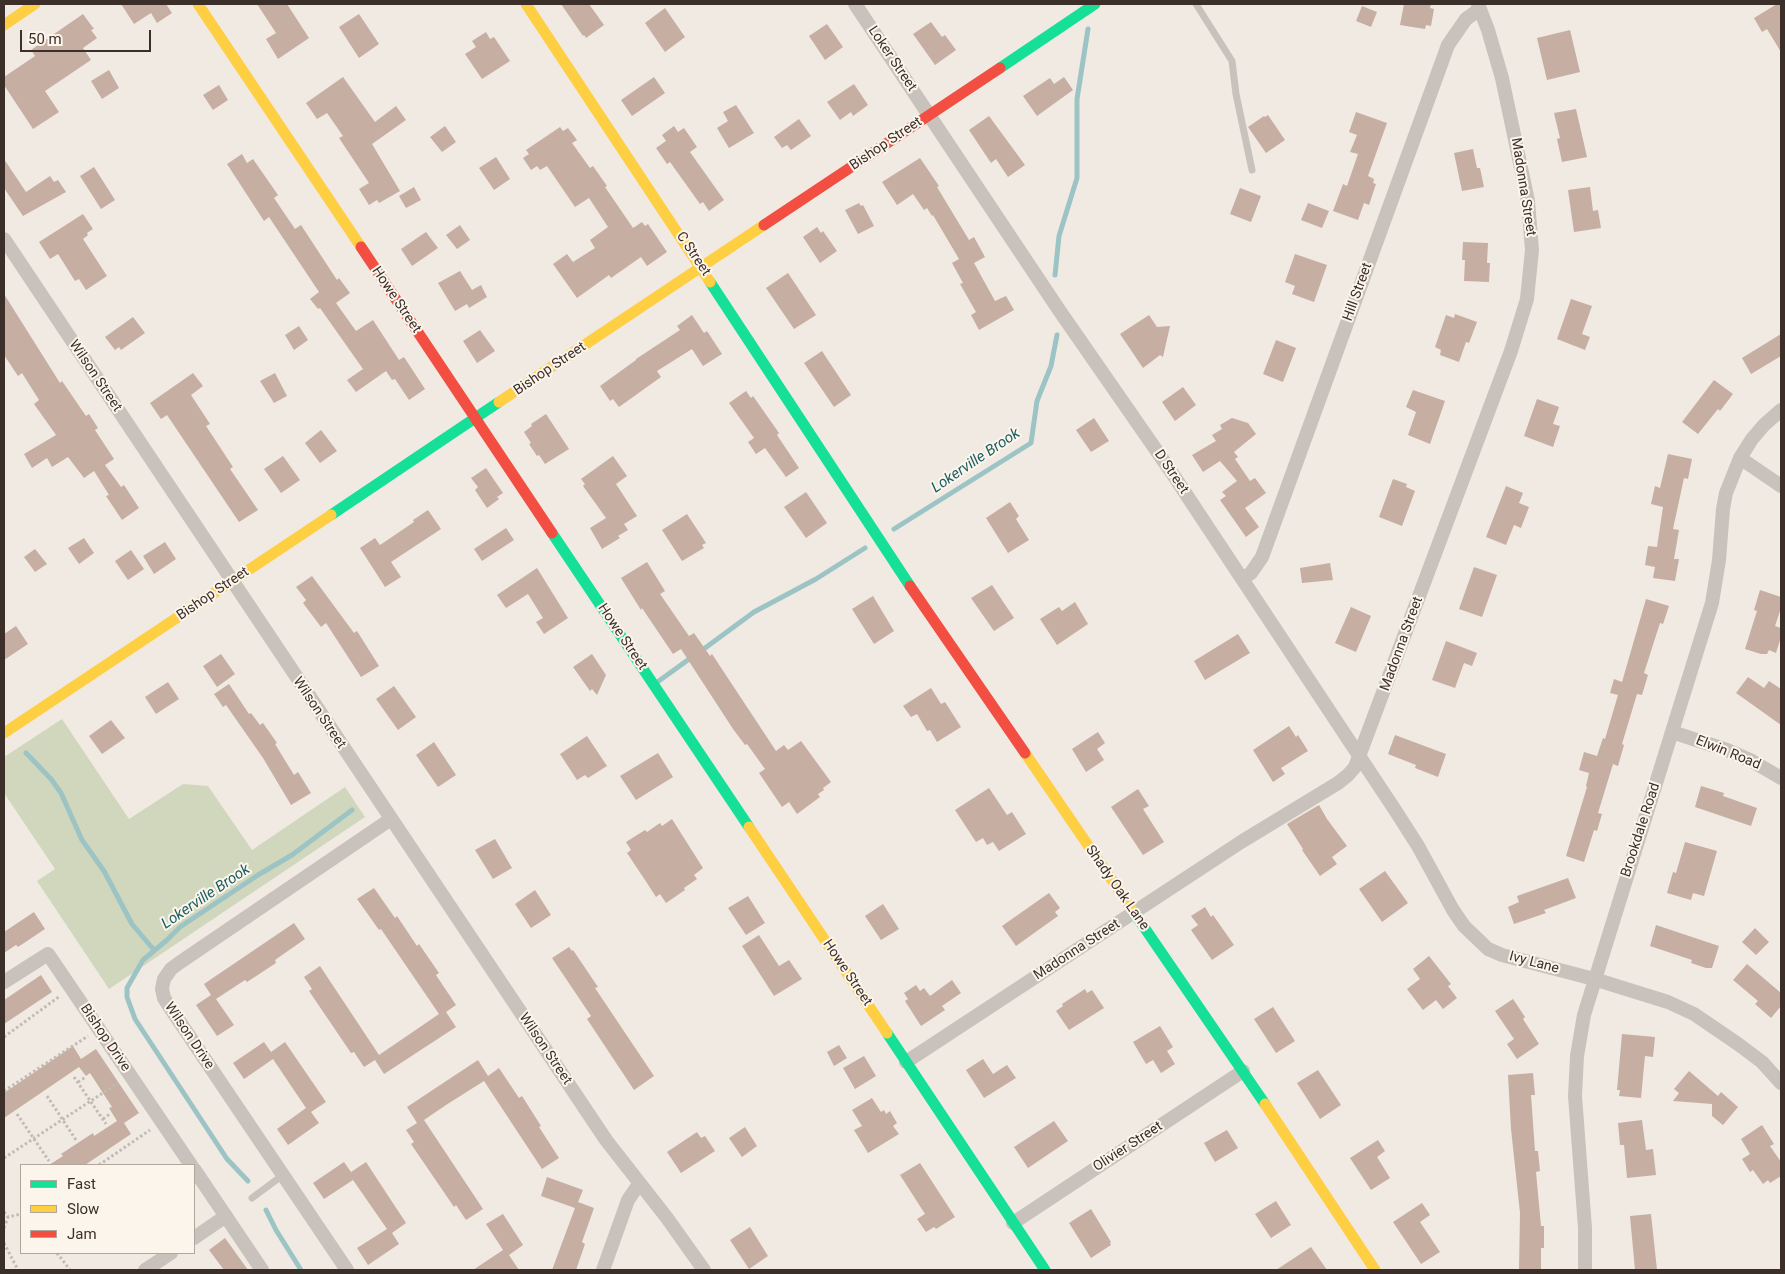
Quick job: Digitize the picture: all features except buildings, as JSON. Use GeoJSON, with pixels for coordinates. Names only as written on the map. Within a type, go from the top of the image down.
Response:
{"type":"FeatureCollection","features":[{"type":"Feature","properties":{"kind":"street"},"geometry":{"type":"LineString","coordinates":[[4,25],[35,4]]}},
{"type":"Feature","properties":{"kind":"street","name":"Howe Street"},"geometry":{"type":"LineString","coordinates":[[198,4],[1045,1270]]}},
{"type":"Feature","properties":{"kind":"street","name":"C Street"},"geometry":{"type":"LineString","coordinates":[[526,4],[859,506]]}},
{"type":"Feature","properties":{"kind":"street","name":"Loker Street"},"geometry":{"type":"LineString","coordinates":[[855,4],[979,189]]}},
{"type":"Feature","properties":{"kind":"street","name":"Bishop Street"},"geometry":{"type":"LineString","coordinates":[[4,733],[1095,4]]}},
{"type":"Feature","properties":{"kind":"street","name":"Hill Street"},"geometry":{"type":"LineString","coordinates":[[1242,580],[1251,573],[1262,557],[1448,45],[1466,19],[1479,6]]}},
{"type":"Feature","properties":{"kind":"street","name":"Madonna Street"},"geometry":{"type":"LineString","coordinates":[[906,1062],[1240,842],[1338,783],[1348,775],[1360,758],[1511,351],[1527,299],[1532,250],[1528,201],[1502,78],[1479,6]]}},
{"type":"Feature","properties":{"kind":"street","name":"D Street"},"geometry":{"type":"LineString","coordinates":[[979,189],[1170,470],[1360,758]]}},
{"type":"Feature","properties":{"kind":"street","name":"Wilson Street"},"geometry":{"type":"LineString","coordinates":[[4,239],[231,582],[606,1140],[667,1218],[704,1270]]}},
{"type":"Feature","properties":{"kind":"street","name":"Brookdale Road"},"geometry":{"type":"LineString","coordinates":[[1585,1270],[1585,1228],[1575,1096],[1575,1077],[1580,1034],[1594,979],[1712,603],[1719,560],[1723,509],[1732,475],[1752,439],[1781,410]]}},
{"type":"Feature","properties":{"kind":"street"},"geometry":{"type":"LineString","coordinates":[[1740,458],[1781,486]]}},
{"type":"Feature","properties":{"kind":"street","name":"Shady Oak Lane"},"geometry":{"type":"LineString","coordinates":[[859,506],[906,580],[1243,1072],[1375,1270]]}},
{"type":"Feature","properties":{"kind":"street","name":"Elwin Road"},"geometry":{"type":"LineString","coordinates":[[1672,732],[1727,750],[1752,761],[1781,778]]}},
{"type":"Feature","properties":{"kind":"street","name":"Ivy Lane"},"geometry":{"type":"LineString","coordinates":[[1360,758],[1407,828],[1453,910],[1476,938],[1488,949],[1502,955],[1594,979],[1668,1002],[1694,1014],[1738,1044],[1762,1062],[1781,1083]]}},
{"type":"Feature","properties":{"kind":"street","name":"Wilson Drive"},"geometry":{"type":"LineString","coordinates":[[347,1270],[169,1006],[164,998],[162,989],[164,980],[179,963],[391,820]]}},
{"type":"Feature","properties":{"kind":"street","name":"Bishop Drive"},"geometry":{"type":"LineString","coordinates":[[4,982],[48,954],[190,1164]]}},
{"type":"Feature","properties":{"kind":"street","name":"Olivier Street"},"geometry":{"type":"LineString","coordinates":[[1013,1223],[1243,1072]]}},
{"type":"Feature","properties":{"kind":"street"},"geometry":{"type":"LineString","coordinates":[[195,1170],[262,1270]]}},
{"type":"Feature","properties":{"kind":"street"},"geometry":{"type":"LineString","coordinates":[[603,1270],[628,1200],[639,1184]]}},
{"type":"Feature","properties":{"kind":"street"},"geometry":{"type":"LineString","coordinates":[[195,1237],[226,1216]]}},
{"type":"Feature","properties":{"kind":"street"},"geometry":{"type":"LineString","coordinates":[[144,1270],[169,1254]]}},
{"type":"Feature","properties":{"kind":"lane"},"geometry":{"type":"LineString","coordinates":[[1196,4],[1232,61],[1236,94],[1252,170]]}},
{"type":"Feature","properties":{"kind":"lane"},"geometry":{"type":"LineString","coordinates":[[252,1198],[283,1176]]}},
{"type":"Feature","properties":{"kind":"path"},"geometry":{"type":"LineString","coordinates":[[4,1037],[71,988]]}},
{"type":"Feature","properties":{"kind":"path"},"geometry":{"type":"LineString","coordinates":[[4,1091],[99,1029]]}},
{"type":"Feature","properties":{"kind":"path"},"geometry":{"type":"LineString","coordinates":[[4,1158],[130,1075]]}},
{"type":"Feature","properties":{"kind":"path"},"geometry":{"type":"LineString","coordinates":[[74,1076],[106,1124]]}},
{"type":"Feature","properties":{"kind":"path"},"geometry":{"type":"LineString","coordinates":[[78,1083],[86,1077]]}},
{"type":"Feature","properties":{"kind":"path"},"geometry":{"type":"LineString","coordinates":[[47,1096],[76,1140]]}},
{"type":"Feature","properties":{"kind":"path"},"geometry":{"type":"LineString","coordinates":[[18,1114],[49,1161]]}},
{"type":"Feature","properties":{"kind":"path"},"geometry":{"type":"LineString","coordinates":[[103,1119],[110,1114]]}},
{"type":"Feature","properties":{"kind":"path"},"geometry":{"type":"LineString","coordinates":[[100,1164],[162,1122]]}},
{"type":"Feature","properties":{"kind":"path"},"geometry":{"type":"LineString","coordinates":[[4,1212],[8,1217]]}},
{"type":"Feature","properties":{"kind":"path"},"geometry":{"type":"LineString","coordinates":[[8,1217],[20,1214]]}},
{"type":"Feature","properties":{"kind":"path"},"geometry":{"type":"LineString","coordinates":[[4,1228],[8,1217]]}},
{"type":"Feature","properties":{"kind":"path"},"geometry":{"type":"LineString","coordinates":[[4,1243],[18,1270]]}},
{"type":"Feature","properties":{"kind":"path"},"geometry":{"type":"LineString","coordinates":[[4,1255],[8,1252]]}},
{"type":"Feature","properties":{"kind":"path"},"geometry":{"type":"LineString","coordinates":[[58,1254],[70,1270]]}},
{"type":"Feature","properties":{"kind":"green space"},"geometry":{"type":"Polygon","coordinates":[[[62,719],[129,819],[183,784],[208,786],[252,850],[345,787],[365,817],[109,989],[37,881],[55,869],[4,793],[4,757],[62,719]]]}},
{"type":"Feature","properties":{"kind":"waterway","name":"Lokerville Brook"},"geometry":{"type":"LineString","coordinates":[[1055,275],[1059,236],[1077,178],[1077,99],[1088,29]]}},
{"type":"Feature","properties":{"kind":"waterway","name":"Lokerville Brook"},"geometry":{"type":"LineString","coordinates":[[894,529],[1031,443],[1037,401],[1051,366],[1057,335]]}},
{"type":"Feature","properties":{"kind":"waterway","name":"Lokerville Brook"},"geometry":{"type":"LineString","coordinates":[[701,651],[754,612],[816,579],[865,548]]}},
{"type":"Feature","properties":{"kind":"waterway","name":"Lokerville Brook"},"geometry":{"type":"LineString","coordinates":[[656,683],[692,657]]}},
{"type":"Feature","properties":{"kind":"waterway"},"geometry":{"type":"LineString","coordinates":[[26,753],[51,779],[61,793],[82,840],[104,871],[132,924],[154,950]]}},
{"type":"Feature","properties":{"kind":"waterway","name":"Lokerville Brook"},"geometry":{"type":"LineString","coordinates":[[248,1181],[227,1159],[135,1019],[127,997],[127,988],[143,960],[180,927],[258,875],[292,855],[352,810]]}},
{"type":"Feature","properties":{"kind":"waterway","name":"Lokerville Brook"},"geometry":{"type":"LineString","coordinates":[[266,1210],[301,1270]]}},
{"type":"Feature","properties":{"kind":"traffic: fast"},"geometry":{"type":"LineString","coordinates":[[1000,68],[1095,4]]}},
{"type":"Feature","properties":{"kind":"traffic: fast"},"geometry":{"type":"LineString","coordinates":[[710,282],[910,586]]}},
{"type":"Feature","properties":{"kind":"traffic: fast"},"geometry":{"type":"LineString","coordinates":[[331,515],[499,402]]}},
{"type":"Feature","properties":{"kind":"traffic: fast"},"geometry":{"type":"LineString","coordinates":[[552,533],[749,827]]}},
{"type":"Feature","properties":{"kind":"traffic: fast"},"geometry":{"type":"LineString","coordinates":[[1133,911],[1265,1104]]}},
{"type":"Feature","properties":{"kind":"traffic: fast"},"geometry":{"type":"LineString","coordinates":[[887,1033],[1045,1270]]}},
{"type":"Feature","properties":{"kind":"traffic: slow"},"geometry":{"type":"LineString","coordinates":[[4,25],[35,4]]}},
{"type":"Feature","properties":{"kind":"traffic: slow"},"geometry":{"type":"LineString","coordinates":[[198,4],[361,247]]}},
{"type":"Feature","properties":{"kind":"traffic: slow"},"geometry":{"type":"LineString","coordinates":[[526,4],[710,282]]}},
{"type":"Feature","properties":{"kind":"traffic: slow"},"geometry":{"type":"LineString","coordinates":[[499,402],[764,225]]}},
{"type":"Feature","properties":{"kind":"traffic: slow"},"geometry":{"type":"LineString","coordinates":[[4,733],[331,515]]}},
{"type":"Feature","properties":{"kind":"traffic: slow"},"geometry":{"type":"LineString","coordinates":[[1025,753],[1133,911]]}},
{"type":"Feature","properties":{"kind":"traffic: slow"},"geometry":{"type":"LineString","coordinates":[[749,827],[887,1033]]}},
{"type":"Feature","properties":{"kind":"traffic: slow"},"geometry":{"type":"LineString","coordinates":[[1265,1104],[1375,1270]]}},
{"type":"Feature","properties":{"kind":"traffic: jam"},"geometry":{"type":"LineString","coordinates":[[764,225],[1000,68]]}},
{"type":"Feature","properties":{"kind":"traffic: jam"},"geometry":{"type":"LineString","coordinates":[[361,247],[552,533]]}},
{"type":"Feature","properties":{"kind":"traffic: jam"},"geometry":{"type":"LineString","coordinates":[[910,586],[1025,753]]}}]}
